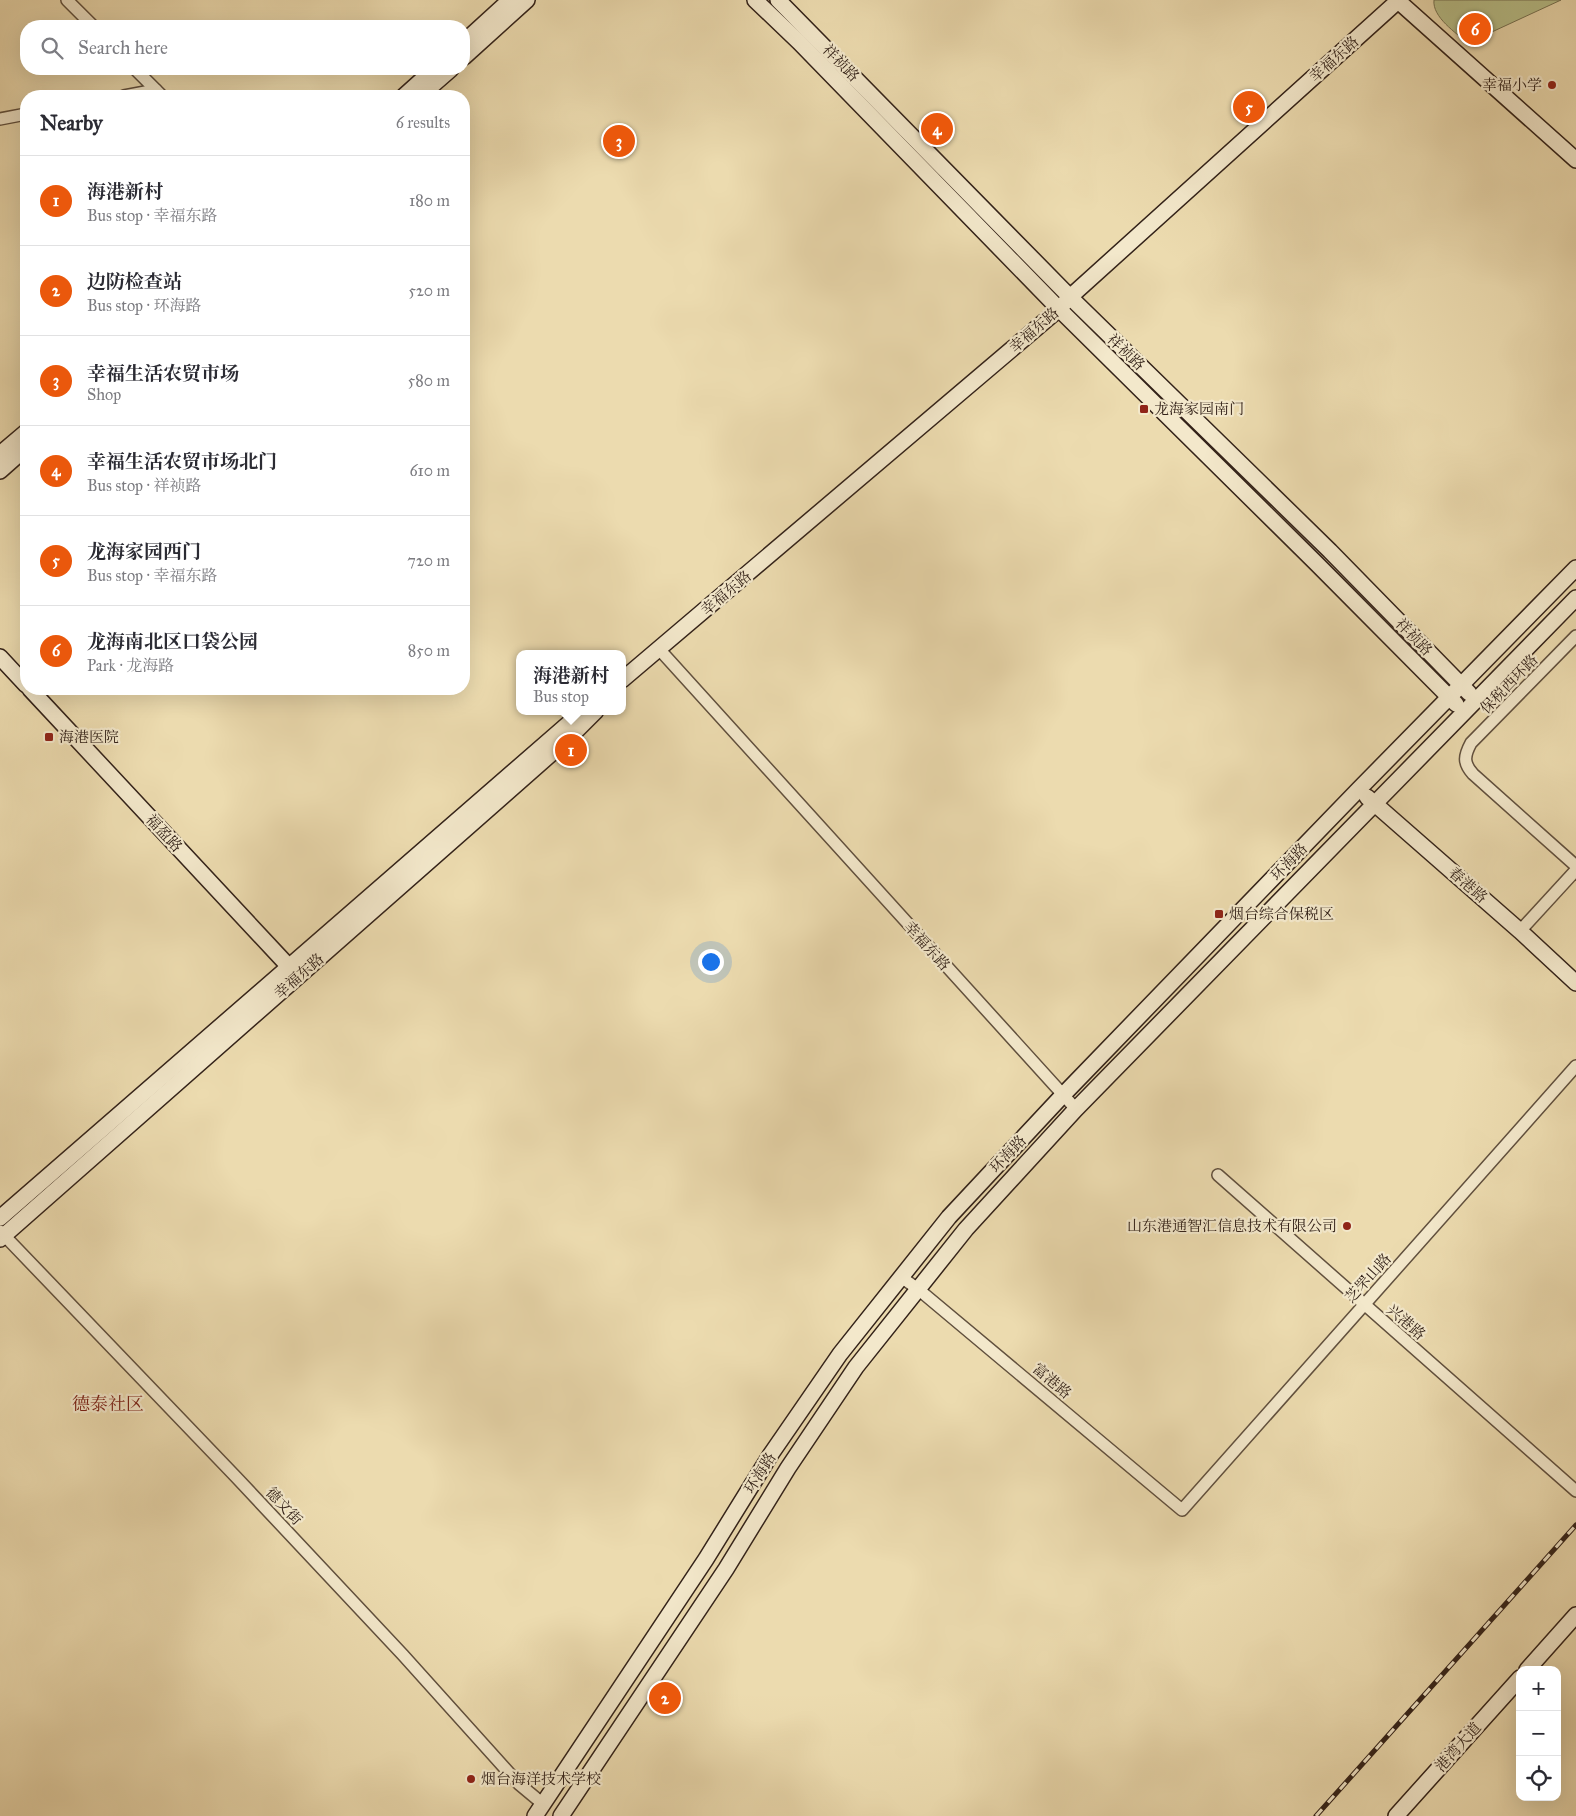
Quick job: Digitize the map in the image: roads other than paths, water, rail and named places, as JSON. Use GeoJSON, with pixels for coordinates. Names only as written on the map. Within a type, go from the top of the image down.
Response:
{"type":"FeatureCollection","features":[{"type":"Feature","properties":{"kind":"street"},"geometry":{"type":"LineString","coordinates":[[470,37],[510,0]]}},
{"type":"Feature","properties":{"kind":"street"},"geometry":{"type":"LineString","coordinates":[[470,52],[527,0]]}},
{"type":"Feature","properties":{"kind":"street","name":"祥祯路"},"geometry":{"type":"LineString","coordinates":[[755,0],[799,42],[1059,309],[1317,564],[1464,713]]}},
{"type":"Feature","properties":{"kind":"street","name":"祥祯路"},"geometry":{"type":"LineString","coordinates":[[778,0],[1070,297],[1330,551],[1477,700]]}},
{"type":"Feature","properties":{"kind":"street"},"geometry":{"type":"LineString","coordinates":[[1398,0],[1576,160]]}},
{"type":"Feature","properties":{"kind":"street","name":"幸福东路"},"geometry":{"type":"LineString","coordinates":[[626,677],[1059,309],[1398,0]]}},
{"type":"Feature","properties":{"kind":"street"},"geometry":{"type":"LineString","coordinates":[[70,1],[87,20]]}},
{"type":"Feature","properties":{"kind":"street"},"geometry":{"type":"LineString","coordinates":[[141,75],[156,90]]}},
{"type":"Feature","properties":{"kind":"street"},"geometry":{"type":"LineString","coordinates":[[411,90],[427,75]]}},
{"type":"Feature","properties":{"kind":"street"},"geometry":{"type":"LineString","coordinates":[[427,90],[444,75]]}},
{"type":"Feature","properties":{"kind":"street"},"geometry":{"type":"LineString","coordinates":[[0,119],[20,115]]}},
{"type":"Feature","properties":{"kind":"street"},"geometry":{"type":"LineString","coordinates":[[0,454],[20,437]]}},
{"type":"Feature","properties":{"kind":"street"},"geometry":{"type":"LineString","coordinates":[[0,470],[20,453]]}},
{"type":"Feature","properties":{"kind":"street","name":"环海路"},"geometry":{"type":"LineString","coordinates":[[539,1810],[706,1559],[776,1446],[840,1354],[949,1217],[1062,1096],[1576,568]]}},
{"type":"Feature","properties":{"kind":"street","name":"环海路"},"geometry":{"type":"LineString","coordinates":[[560,1816],[726,1569],[788,1468],[856,1367],[966,1229],[1076,1109],[1576,598]]}},
{"type":"Feature","properties":{"kind":"street","name":"保税西环路"},"geometry":{"type":"LineString","coordinates":[[1576,636],[1471,743],[1465,754],[1466,765],[1473,774],[1576,866]]}},
{"type":"Feature","properties":{"kind":"street","name":"幸福东路"},"geometry":{"type":"LineString","coordinates":[[626,682],[659,650]]}},
{"type":"Feature","properties":{"kind":"street","name":"幸福东路"},"geometry":{"type":"LineString","coordinates":[[659,650],[1062,1096],[1076,1109]]}},
{"type":"Feature","properties":{"kind":"street"},"geometry":{"type":"LineString","coordinates":[[0,657],[20,679]]}},
{"type":"Feature","properties":{"kind":"street","name":"福盈路"},"geometry":{"type":"LineString","coordinates":[[36,695],[294,971]]}},
{"type":"Feature","properties":{"kind":"street","name":"幸福东路"},"geometry":{"type":"LineString","coordinates":[[1,1235],[579,715]]}},
{"type":"Feature","properties":{"kind":"street","name":"幸福东路"},"geometry":{"type":"LineString","coordinates":[[0,1218],[562,744],[592,715]]}},
{"type":"Feature","properties":{"kind":"street","name":"春港路"},"geometry":{"type":"LineString","coordinates":[[1359,789],[1576,983]]}},
{"type":"Feature","properties":{"kind":"street"},"geometry":{"type":"LineString","coordinates":[[1520,931],[1576,870]]}},
{"type":"Feature","properties":{"kind":"street","name":"芝罘山路"},"geometry":{"type":"LineString","coordinates":[[1182,1510],[1576,1066]]}},
{"type":"Feature","properties":{"kind":"street","name":"兴港路"},"geometry":{"type":"LineString","coordinates":[[1218,1175],[1576,1491]]}},
{"type":"Feature","properties":{"kind":"street","name":"德文街"},"geometry":{"type":"LineString","coordinates":[[1,1235],[236,1477],[403,1655],[519,1784],[539,1810]]}},
{"type":"Feature","properties":{"kind":"street","name":"富港路"},"geometry":{"type":"LineString","coordinates":[[901,1277],[918,1289],[1182,1510]]}},
{"type":"Feature","properties":{"kind":"street"},"geometry":{"type":"LineString","coordinates":[[1531,1666],[1576,1615]]}},
{"type":"Feature","properties":{"kind":"street","name":"港湾大道"},"geometry":{"type":"LineString","coordinates":[[1396,1816],[1516,1682]]}},
{"type":"Feature","properties":{"kind":"railway"},"geometry":{"type":"LineString","coordinates":[[1316,1816],[1576,1525]]}},
{"type":"Feature","properties":{"kind":"place","name":"龙海南北区口袋公园"},"geometry":{"type":"Point","coordinates":[1475,29]}},
{"type":"Feature","properties":{"kind":"place","name":"幸福小学"},"geometry":{"type":"Point","coordinates":[1552,85]}},
{"type":"Feature","properties":{"kind":"place","name":"龙海家园西门"},"geometry":{"type":"Point","coordinates":[1249,107]}},
{"type":"Feature","properties":{"kind":"place","name":"幸福生活农贸市场北门"},"geometry":{"type":"Point","coordinates":[937,129]}},
{"type":"Feature","properties":{"kind":"place","name":"幸福生活农贸市场"},"geometry":{"type":"Point","coordinates":[619,141]}},
{"type":"Feature","properties":{"kind":"place","name":"龙海家园南门"},"geometry":{"type":"Point","coordinates":[1144,409]}},
{"type":"Feature","properties":{"kind":"place","name":"海港医院"},"geometry":{"type":"Point","coordinates":[49,737]}},
{"type":"Feature","properties":{"kind":"place","name":"海港新村"},"geometry":{"type":"Point","coordinates":[571,750]}},
{"type":"Feature","properties":{"kind":"place","name":"烟台综合保税区"},"geometry":{"type":"Point","coordinates":[1219,914]}},
{"type":"Feature","properties":{"kind":"place","name":"山东港通智汇信息技术有限公司"},"geometry":{"type":"Point","coordinates":[1347,1226]}},
{"type":"Feature","properties":{"kind":"place","name":"边防检查站"},"geometry":{"type":"Point","coordinates":[665,1698]}},
{"type":"Feature","properties":{"kind":"place","name":"烟台海洋技术学校"},"geometry":{"type":"Point","coordinates":[471,1779]}},
{"type":"Feature","properties":{"kind":"district","name":"德泰社区"},"geometry":{"type":"Point","coordinates":[108,1404]}}]}
